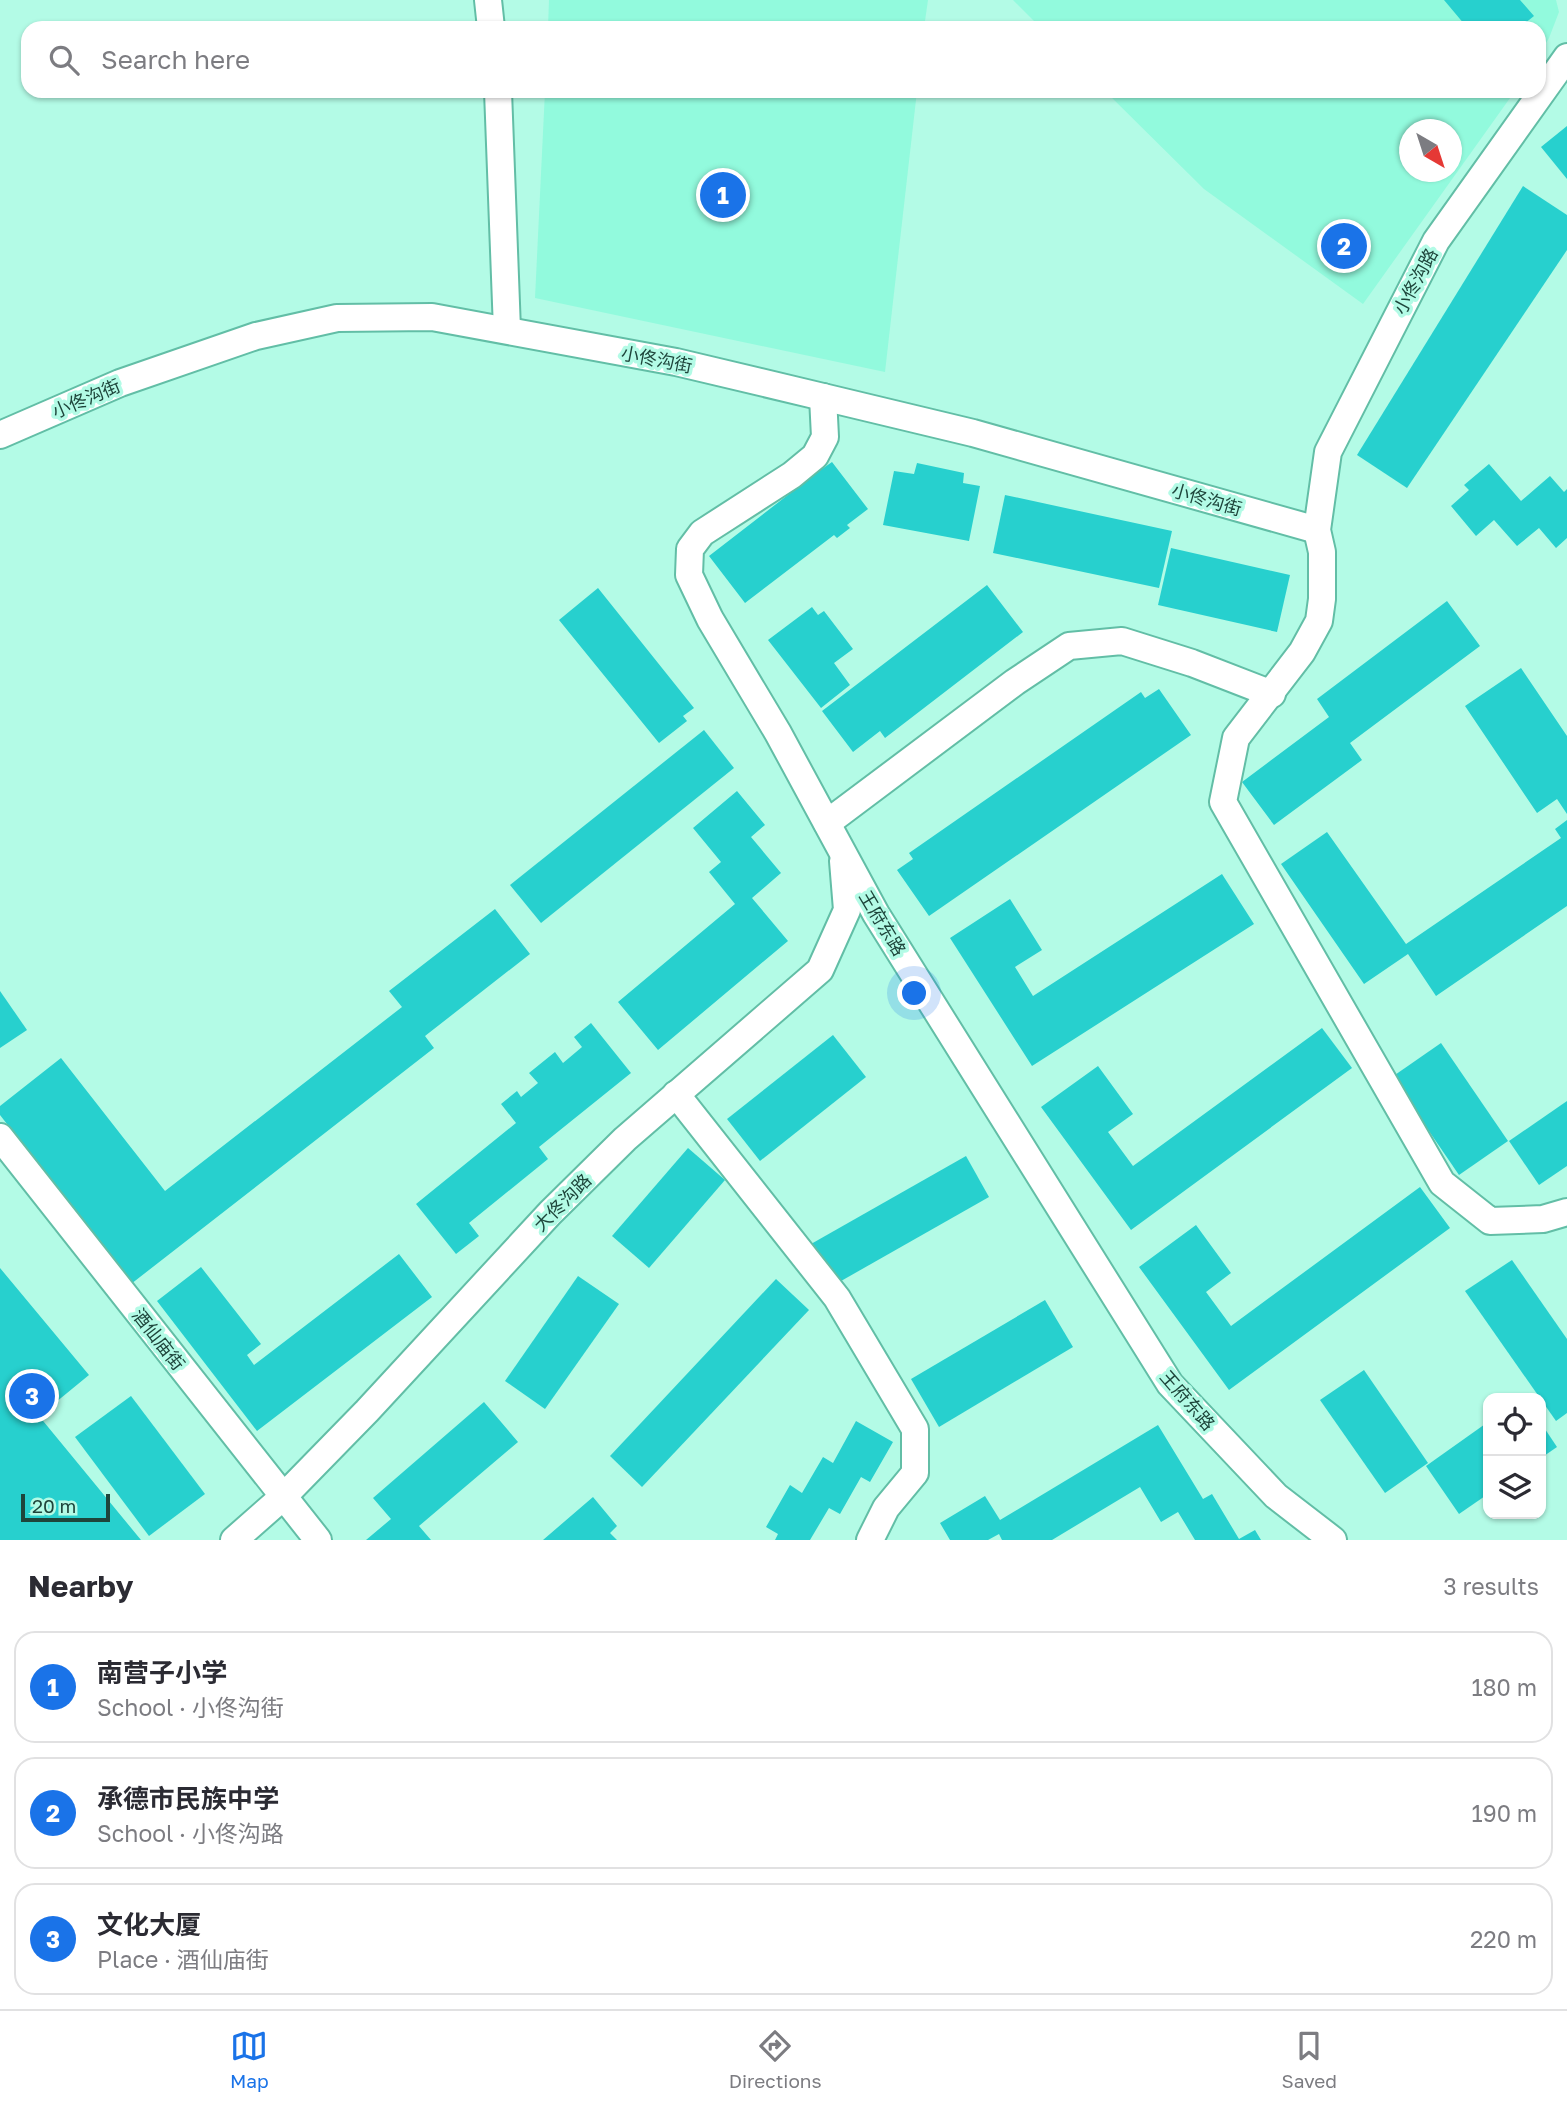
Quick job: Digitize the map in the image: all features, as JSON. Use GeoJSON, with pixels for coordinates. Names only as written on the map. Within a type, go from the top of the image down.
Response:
{"type":"FeatureCollection","features":[{"type":"Feature","properties":{"kind":"street"},"geometry":{"type":"LineString","coordinates":[[488,0],[490,21]]}},
{"type":"Feature","properties":{"kind":"street","name":"小佟沟路"},"geometry":{"type":"LineString","coordinates":[[1546,87],[1567,57]]}},
{"type":"Feature","properties":{"kind":"street"},"geometry":{"type":"LineString","coordinates":[[498,98],[507,330]]}},
{"type":"Feature","properties":{"kind":"street","name":"小佟沟路"},"geometry":{"type":"LineString","coordinates":[[1538,98],[1430,253],[1328,452],[1317,530],[1322,552],[1319,621],[1302,652],[1236,738],[1223,802],[1442,1183],[1489,1221],[1543,1219],[1567,1212]]}},
{"type":"Feature","properties":{"kind":"street","name":"小佟沟街"},"geometry":{"type":"LineString","coordinates":[[0,435],[120,383],[256,336],[337,318],[432,317],[677,362],[973,433],[1317,530]]}},
{"type":"Feature","properties":{"kind":"street","name":"王府东路"},"geometry":{"type":"LineString","coordinates":[[823,397],[825,437],[815,456],[792,475],[702,533],[690,549],[689,575],[710,619],[778,733],[876,914],[1170,1384],[1276,1496],[1333,1540]]}},
{"type":"Feature","properties":{"kind":"street"},"geometry":{"type":"LineString","coordinates":[[827,823],[1015,682],[1069,646],[1122,641],[1192,663],[1272,694]]}},
{"type":"Feature","properties":{"kind":"street","name":"大佟沟路"},"geometry":{"type":"LineString","coordinates":[[233,1540],[284,1496],[367,1411],[550,1213],[625,1139],[820,970],[847,910],[843,852]]}},
{"type":"Feature","properties":{"kind":"street"},"geometry":{"type":"LineString","coordinates":[[676,1094],[836,1298],[915,1429],[915,1473],[886,1508],[870,1540]]}},
{"type":"Feature","properties":{"kind":"street","name":"酒仙庙街"},"geometry":{"type":"LineString","coordinates":[[0,1137],[318,1540]]}},
{"type":"Feature","properties":{"kind":"shaded area"},"geometry":{"type":"Polygon","coordinates":[[[549,0],[928,0],[925,21],[548,21],[549,0]]]}},
{"type":"Feature","properties":{"kind":"shaded area"},"geometry":{"type":"Polygon","coordinates":[[[1013,0],[1556,0],[1559,12],[1546,43],[1546,21],[1034,21],[1013,0]]]}},
{"type":"Feature","properties":{"kind":"shaded area"},"geometry":{"type":"Polygon","coordinates":[[[545,98],[916,98],[885,372],[535,298],[545,98]]]}},
{"type":"Feature","properties":{"kind":"shaded area"},"geometry":{"type":"Polygon","coordinates":[[[1112,98],[1510,98],[1462,165],[1462,119],[1399,119],[1399,182],[1450,182],[1363,304],[1204,189],[1112,98]]]}},
{"type":"Feature","properties":{"kind":"building"},"geometry":{"type":"Polygon","coordinates":[[[1444,0],[1520,0],[1534,16],[1528,21],[1462,21],[1444,0]]]}},
{"type":"Feature","properties":{"kind":"building"},"geometry":{"type":"Polygon","coordinates":[[[1567,126],[1567,179],[1541,147],[1567,126]]]}},
{"type":"Feature","properties":{"kind":"building"},"geometry":{"type":"Polygon","coordinates":[[[1523,186],[1567,215],[1567,250],[1407,488],[1357,455],[1523,186]]]}},
{"type":"Feature","properties":{"kind":"building"},"geometry":{"type":"Polygon","coordinates":[[[832,462],[868,509],[847,525],[850,528],[837,538],[834,535],[745,603],[709,556],[793,491],[789,487],[819,465],[822,469],[832,462]]]}},
{"type":"Feature","properties":{"kind":"building"},"geometry":{"type":"Polygon","coordinates":[[[917,463],[964,473],[963,483],[980,486],[969,541],[883,525],[894,471],[914,474],[917,463]]]}},
{"type":"Feature","properties":{"kind":"building"},"geometry":{"type":"Polygon","coordinates":[[[1489,464],[1521,501],[1550,476],[1564,492],[1567,489],[1567,538],[1556,548],[1539,528],[1517,546],[1494,520],[1476,536],[1451,506],[1469,490],[1464,485],[1489,464]]]}},
{"type":"Feature","properties":{"kind":"building"},"geometry":{"type":"Polygon","coordinates":[[[1005,495],[1172,531],[1159,588],[993,553],[1005,495]]]}},
{"type":"Feature","properties":{"kind":"building"},"geometry":{"type":"Polygon","coordinates":[[[1171,548],[1290,575],[1277,632],[1158,605],[1171,548]]]}},
{"type":"Feature","properties":{"kind":"building"},"geometry":{"type":"Polygon","coordinates":[[[987,585],[1023,632],[885,738],[880,731],[853,752],[822,711],[987,585]]]}},
{"type":"Feature","properties":{"kind":"building"},"geometry":{"type":"Polygon","coordinates":[[[598,588],[694,708],[683,716],[687,721],[659,743],[559,620],[598,588]]]}},
{"type":"Feature","properties":{"kind":"building"},"geometry":{"type":"Polygon","coordinates":[[[1447,601],[1480,646],[1350,743],[1362,760],[1274,825],[1242,782],[1329,717],[1317,699],[1447,601]]]}},
{"type":"Feature","properties":{"kind":"building"},"geometry":{"type":"Polygon","coordinates":[[[812,607],[818,615],[824,611],[853,649],[834,663],[850,685],[821,708],[768,640],[812,607]]]}},
{"type":"Feature","properties":{"kind":"building"},"geometry":{"type":"Polygon","coordinates":[[[1521,668],[1567,736],[1567,814],[1557,799],[1537,813],[1465,706],[1521,668]]]}},
{"type":"Feature","properties":{"kind":"building"},"geometry":{"type":"Polygon","coordinates":[[[1159,689],[1191,735],[929,916],[897,870],[913,859],[909,853],[1141,692],[1145,698],[1159,689]]]}},
{"type":"Feature","properties":{"kind":"building"},"geometry":{"type":"Polygon","coordinates":[[[704,730],[734,768],[541,923],[510,885],[704,730]]]}},
{"type":"Feature","properties":{"kind":"building"},"geometry":{"type":"Polygon","coordinates":[[[737,791],[765,825],[751,837],[781,873],[752,898],[788,941],[658,1050],[618,1002],[735,904],[709,872],[721,862],[693,828],[737,791]]]}},
{"type":"Feature","properties":{"kind":"building"},"geometry":{"type":"Polygon","coordinates":[[[1567,820],[1567,906],[1436,996],[1408,954],[1364,984],[1281,864],[1327,832],[1406,944],[1561,838],[1555,829],[1567,820]]]}},
{"type":"Feature","properties":{"kind":"building"},"geometry":{"type":"Polygon","coordinates":[[[1222,874],[1254,924],[1032,1066],[950,938],[1010,899],[1042,950],[1015,967],[1033,996],[1222,874]]]}},
{"type":"Feature","properties":{"kind":"building"},"geometry":{"type":"Polygon","coordinates":[[[495,909],[530,954],[425,1036],[434,1048],[131,1284],[0,1115],[0,1106],[61,1058],[165,1191],[402,1007],[389,991],[495,909]]]}},
{"type":"Feature","properties":{"kind":"building"},"geometry":{"type":"Polygon","coordinates":[[[0,991],[27,1030],[0,1048],[0,991]]]}},
{"type":"Feature","properties":{"kind":"building"},"geometry":{"type":"Polygon","coordinates":[[[591,1023],[631,1073],[539,1147],[548,1159],[469,1223],[479,1236],[456,1254],[416,1204],[516,1123],[501,1104],[517,1091],[521,1097],[538,1083],[529,1073],[555,1052],[563,1063],[582,1047],[574,1037],[591,1023]]]}},
{"type":"Feature","properties":{"kind":"building"},"geometry":{"type":"Polygon","coordinates":[[[1322,1028],[1352,1068],[1131,1230],[1041,1107],[1098,1066],[1133,1114],[1108,1132],[1133,1166],[1322,1028]]]}},
{"type":"Feature","properties":{"kind":"building"},"geometry":{"type":"Polygon","coordinates":[[[833,1035],[866,1077],[760,1161],[727,1119],[833,1035]]]}},
{"type":"Feature","properties":{"kind":"building"},"geometry":{"type":"Polygon","coordinates":[[[1441,1043],[1508,1141],[1459,1175],[1392,1077],[1441,1043]]]}},
{"type":"Feature","properties":{"kind":"building"},"geometry":{"type":"Polygon","coordinates":[[[1567,1101],[1567,1166],[1539,1185],[1509,1141],[1567,1101]]]}},
{"type":"Feature","properties":{"kind":"building"},"geometry":{"type":"Polygon","coordinates":[[[688,1148],[725,1180],[649,1268],[612,1236],[688,1148]]]}},
{"type":"Feature","properties":{"kind":"building"},"geometry":{"type":"Polygon","coordinates":[[[966,1156],[989,1197],[834,1285],[811,1244],[966,1156]]]}},
{"type":"Feature","properties":{"kind":"building"},"geometry":{"type":"Polygon","coordinates":[[[1420,1187],[1450,1228],[1229,1390],[1139,1267],[1196,1225],[1231,1273],[1206,1292],[1231,1326],[1420,1187]]]}},
{"type":"Feature","properties":{"kind":"building"},"geometry":{"type":"Polygon","coordinates":[[[399,1254],[432,1297],[257,1431],[157,1301],[201,1267],[261,1344],[247,1355],[254,1365],[399,1254]]]}},
{"type":"Feature","properties":{"kind":"building"},"geometry":{"type":"Polygon","coordinates":[[[1512,1260],[1567,1339],[1567,1413],[1556,1421],[1546,1407],[1546,1393],[1536,1393],[1465,1291],[1512,1260]]]}},
{"type":"Feature","properties":{"kind":"building"},"geometry":{"type":"Polygon","coordinates":[[[0,1268],[89,1375],[39,1416],[141,1540],[0,1540],[0,1268]]]}},
{"type":"Feature","properties":{"kind":"building"},"geometry":{"type":"Polygon","coordinates":[[[578,1276],[619,1304],[545,1409],[505,1381],[578,1276]]]}},
{"type":"Feature","properties":{"kind":"building"},"geometry":{"type":"Polygon","coordinates":[[[776,1279],[809,1310],[642,1487],[610,1456],[776,1279]]]}},
{"type":"Feature","properties":{"kind":"building"},"geometry":{"type":"Polygon","coordinates":[[[1045,1300],[1073,1347],[939,1427],[911,1379],[1045,1300]]]}},
{"type":"Feature","properties":{"kind":"building"},"geometry":{"type":"Polygon","coordinates":[[[1364,1370],[1428,1463],[1385,1493],[1320,1400],[1364,1370]]]}},
{"type":"Feature","properties":{"kind":"building"},"geometry":{"type":"Polygon","coordinates":[[[131,1396],[205,1494],[149,1536],[75,1437],[131,1396]]]}},
{"type":"Feature","properties":{"kind":"building"},"geometry":{"type":"Polygon","coordinates":[[[484,1402],[518,1442],[419,1526],[431,1540],[366,1540],[391,1519],[373,1498],[484,1402]]]}},
{"type":"Feature","properties":{"kind":"building"},"geometry":{"type":"Polygon","coordinates":[[[856,1421],[893,1442],[870,1482],[861,1477],[840,1514],[829,1508],[810,1540],[775,1540],[778,1534],[766,1527],[790,1485],[802,1493],[823,1457],[833,1463],[856,1421]]]}},
{"type":"Feature","properties":{"kind":"building"},"geometry":{"type":"Polygon","coordinates":[[[1158,1425],[1203,1499],[1212,1494],[1239,1539],[1255,1530],[1261,1540],[1195,1540],[1178,1512],[1161,1522],[1140,1487],[1052,1540],[1002,1540],[999,1534],[988,1540],[950,1540],[940,1523],[985,1496],[1000,1520],[1158,1425]]]}},
{"type":"Feature","properties":{"kind":"building"},"geometry":{"type":"Polygon","coordinates":[[[1483,1426],[1483,1497],[1459,1514],[1426,1466],[1483,1426]]]}},
{"type":"Feature","properties":{"kind":"building"},"geometry":{"type":"Polygon","coordinates":[[[1546,1430],[1557,1447],[1546,1455],[1546,1430]]]}},
{"type":"Feature","properties":{"kind":"building"},"geometry":{"type":"Polygon","coordinates":[[[593,1497],[617,1526],[610,1533],[617,1540],[543,1540],[593,1497]]]}},
{"type":"Feature","properties":{"kind":"place","name":"南营子小学"},"geometry":{"type":"Point","coordinates":[723,195]}},
{"type":"Feature","properties":{"kind":"place","name":"承德市民族中学"},"geometry":{"type":"Point","coordinates":[1344,246]}},
{"type":"Feature","properties":{"kind":"place","name":"文化大厦"},"geometry":{"type":"Point","coordinates":[32,1396]}}]}
